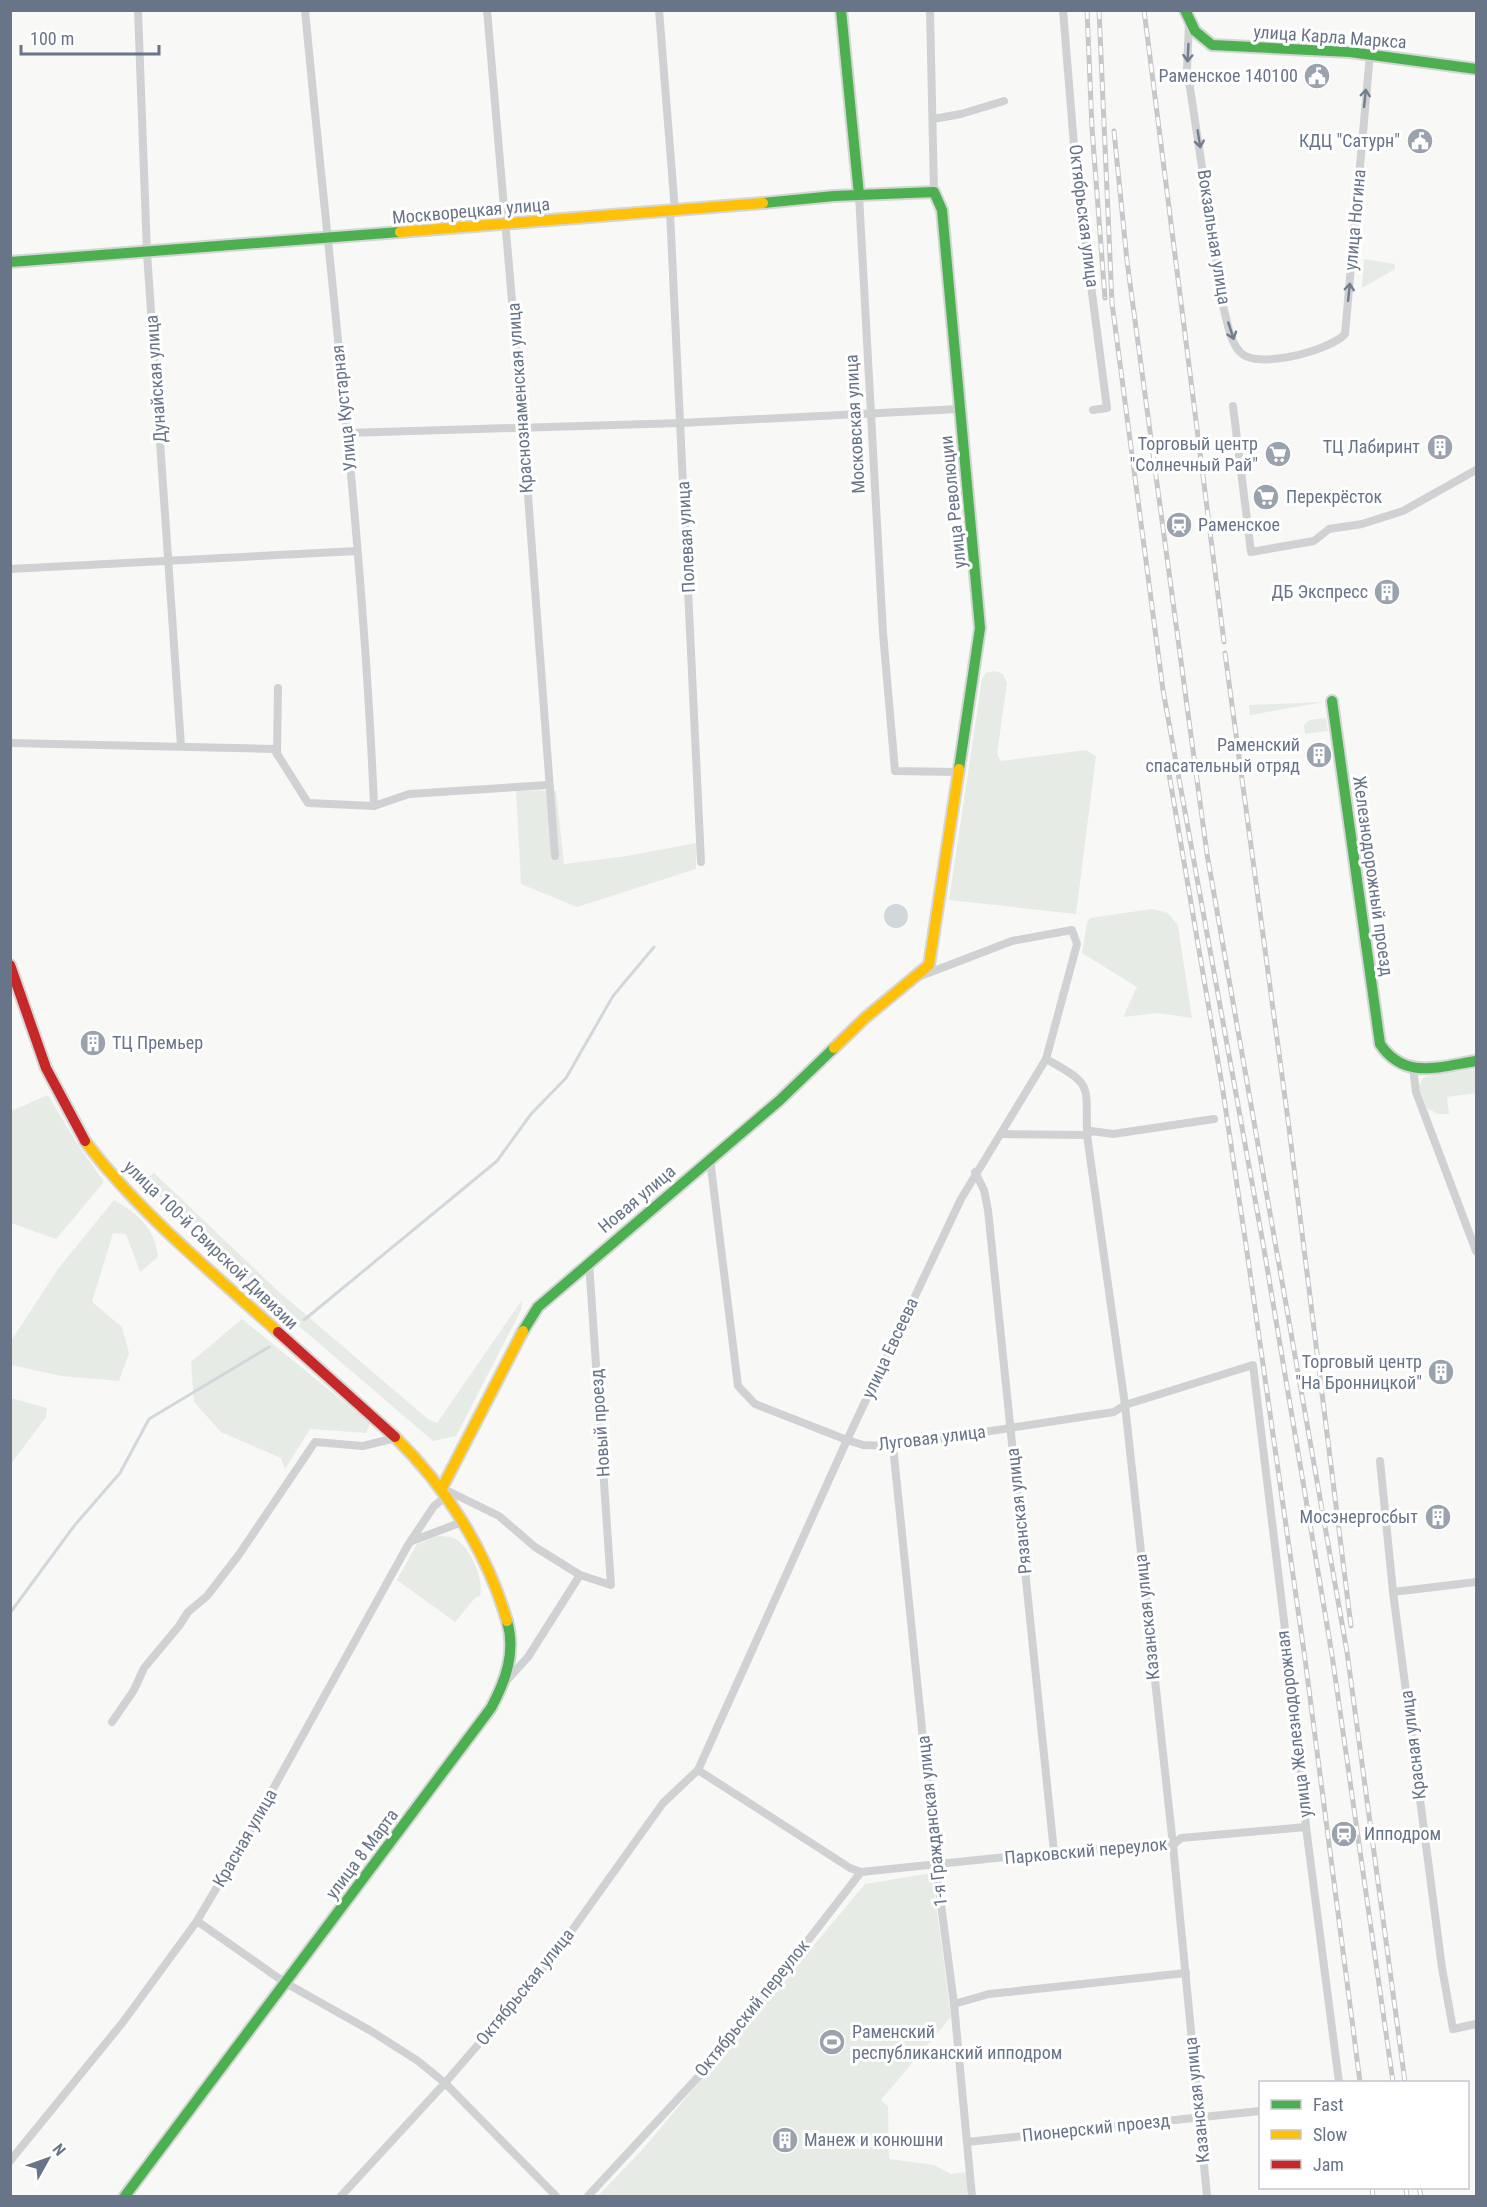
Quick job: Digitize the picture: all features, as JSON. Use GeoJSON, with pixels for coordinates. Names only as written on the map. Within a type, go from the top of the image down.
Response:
{"type":"FeatureCollection","features":[{"type":"Feature","properties":{"kind":"street","name":"Дунайская улица"},"geometry":{"type":"LineString","coordinates":[[138,10],[147,253],[181,746]]}},
{"type":"Feature","properties":{"kind":"street","name":"Улица Кустарная"},"geometry":{"type":"LineString","coordinates":[[305,10],[347,433],[374,806]]}},
{"type":"Feature","properties":{"kind":"street","name":"Краснознаменская улица"},"geometry":{"type":"LineString","coordinates":[[487,10],[507,225],[555,856]]}},
{"type":"Feature","properties":{"kind":"street","name":"Полевая улица"},"geometry":{"type":"LineString","coordinates":[[659,10],[672,212],[701,862]]}},
{"type":"Feature","properties":{"kind":"street","name":"Московская улица"},"geometry":{"type":"LineString","coordinates":[[841,10],[859,195],[884,633],[895,771],[959,772]]}},
{"type":"Feature","properties":{"kind":"street","name":"улица Революции"},"geometry":{"type":"LineString","coordinates":[[911,980],[929,965],[931,960],[979,648],[981,614],[959,409],[948,260],[942,210],[934,192],[930,10]]}},
{"type":"Feature","properties":{"kind":"street","name":"Октябрьская улица"},"geometry":{"type":"LineString","coordinates":[[1063,10],[1076,170],[1107,408],[1094,410]]}},
{"type":"Feature","properties":{"kind":"street"},"geometry":{"type":"LineString","coordinates":[[1185,10],[1189,24]]}},
{"type":"Feature","properties":{"kind":"street","name":"улица Карла Маркса"},"geometry":{"type":"LineString","coordinates":[[1189,24],[1203,41],[1212,45],[1370,54],[1476,69]]}},
{"type":"Feature","properties":{"kind":"street","name":"Вокзальная улица"},"geometry":{"type":"LineString","coordinates":[[1189,24],[1187,68],[1223,306],[1232,338],[1241,353],[1261,360],[1287,358],[1332,343]]}},
{"type":"Feature","properties":{"kind":"street","name":"улица Ногина"},"geometry":{"type":"LineString","coordinates":[[1332,343],[1345,334],[1370,54]]}},
{"type":"Feature","properties":{"kind":"street"},"geometry":{"type":"LineString","coordinates":[[933,119],[961,114],[1004,100]]}},
{"type":"Feature","properties":{"kind":"street","name":"Москворецкая улица"},"geometry":{"type":"LineString","coordinates":[[10,262],[672,212],[859,195],[934,192]]}},
{"type":"Feature","properties":{"kind":"street"},"geometry":{"type":"LineString","coordinates":[[1233,406],[1251,552],[1312,541],[1329,529],[1362,524],[1402,511],[1476,470]]}},
{"type":"Feature","properties":{"kind":"street"},"geometry":{"type":"LineString","coordinates":[[347,433],[518,426],[523,429],[681,423],[959,409]]}},
{"type":"Feature","properties":{"kind":"street"},"geometry":{"type":"LineString","coordinates":[[10,569],[168,563],[357,551]]}},
{"type":"Feature","properties":{"kind":"street"},"geometry":{"type":"LineString","coordinates":[[277,754],[278,688]]}},
{"type":"Feature","properties":{"kind":"street","name":"Железнодорожный проезд"},"geometry":{"type":"LineString","coordinates":[[1332,701],[1378,1035],[1385,1053],[1396,1064],[1413,1068]]}},
{"type":"Feature","properties":{"kind":"street"},"geometry":{"type":"LineString","coordinates":[[10,743],[274,749],[308,803],[374,806],[409,794],[548,785]]}},
{"type":"Feature","properties":{"kind":"street","name":"улица Евсеева"},"geometry":{"type":"LineString","coordinates":[[698,1770],[847,1440],[975,1172],[1002,1134],[1046,1059],[1077,944],[1072,930],[1012,941],[911,980]]}},
{"type":"Feature","properties":{"kind":"street","name":"улица 100-й Свирской Дивизии"},"geometry":{"type":"LineString","coordinates":[[10,965],[42,1063],[83,1135],[101,1161],[163,1227],[395,1438],[447,1496]]}},
{"type":"Feature","properties":{"kind":"street","name":"Новая улица"},"geometry":{"type":"LineString","coordinates":[[447,1496],[530,1316],[546,1298],[780,1100],[865,1018],[911,980]]}},
{"type":"Feature","properties":{"kind":"street","name":"Казанская улица"},"geometry":{"type":"LineString","coordinates":[[1046,1059],[1082,1082],[1087,1097],[1088,1135],[1125,1405],[1173,1845],[1207,2196]]}},
{"type":"Feature","properties":{"kind":"street"},"geometry":{"type":"LineString","coordinates":[[1476,1061],[1413,1068],[1416,1092],[1476,1251]]}},
{"type":"Feature","properties":{"kind":"street"},"geometry":{"type":"LineString","coordinates":[[1002,1134],[1088,1135],[1091,1131],[1113,1134],[1214,1119]]}},
{"type":"Feature","properties":{"kind":"street","name":"Луговая улица"},"geometry":{"type":"LineString","coordinates":[[710,1159],[738,1386],[755,1404],[847,1440],[863,1445],[893,1446],[1114,1412],[1125,1405],[1253,1365]]}},
{"type":"Feature","properties":{"kind":"street","name":"Рязанская улица"},"geometry":{"type":"LineString","coordinates":[[975,1172],[987,1203],[1054,1852]]}},
{"type":"Feature","properties":{"kind":"street","name":"Новый проезд"},"geometry":{"type":"LineString","coordinates":[[580,1575],[611,1585],[589,1261]]}},
{"type":"Feature","properties":{"kind":"street","name":"улица Железнодорожная"},"geometry":{"type":"LineString","coordinates":[[1253,1365],[1297,1728],[1306,1827],[1340,2081]]}},
{"type":"Feature","properties":{"kind":"street"},"geometry":{"type":"LineString","coordinates":[[112,1722],[134,1690],[144,1668],[188,1612],[207,1596],[242,1550],[315,1442],[363,1446],[395,1438]]}},
{"type":"Feature","properties":{"kind":"street","name":"1-я Гражданская улица"},"geometry":{"type":"LineString","coordinates":[[893,1446],[936,1866],[954,2004],[972,2196]]}},
{"type":"Feature","properties":{"kind":"street","name":"Красная улица"},"geometry":{"type":"LineString","coordinates":[[1380,1461],[1393,1592],[1428,1864],[1453,2028],[1476,2024]]}},
{"type":"Feature","properties":{"kind":"street"},"geometry":{"type":"LineString","coordinates":[[447,1496],[499,1516],[535,1547],[580,1575],[528,1657],[505,1682]]}},
{"type":"Feature","properties":{"kind":"street","name":"улица 8 Марта"},"geometry":{"type":"LineString","coordinates":[[125,2196],[491,1708],[505,1682],[511,1648],[506,1611],[447,1496]]}},
{"type":"Feature","properties":{"kind":"street","name":"Красная улица"},"geometry":{"type":"LineString","coordinates":[[10,2161],[123,2022],[197,1921],[247,1836],[410,1541],[434,1506],[447,1496]]}},
{"type":"Feature","properties":{"kind":"street"},"geometry":{"type":"LineString","coordinates":[[410,1541],[462,1522]]}},
{"type":"Feature","properties":{"kind":"street"},"geometry":{"type":"LineString","coordinates":[[1393,1592],[1476,1582]]}},
{"type":"Feature","properties":{"kind":"street"},"geometry":{"type":"LineString","coordinates":[[698,1770],[840,1862],[861,1872],[936,1866]]}},
{"type":"Feature","properties":{"kind":"street","name":"Октябрьская улица"},"geometry":{"type":"LineString","coordinates":[[341,2196],[445,2083],[550,1961],[663,1803],[698,1770]]}},
{"type":"Feature","properties":{"kind":"street","name":"Парковский переулок"},"geometry":{"type":"LineString","coordinates":[[936,1866],[1054,1852],[1173,1845],[1181,1838],[1306,1827]]}},
{"type":"Feature","properties":{"kind":"street","name":"Октябрьский переулок"},"geometry":{"type":"LineString","coordinates":[[588,2196],[724,2049],[861,1872]]}},
{"type":"Feature","properties":{"kind":"street"},"geometry":{"type":"LineString","coordinates":[[197,1921],[284,1982],[394,2045],[445,2083],[556,2196]]}},
{"type":"Feature","properties":{"kind":"street"},"geometry":{"type":"LineString","coordinates":[[954,2004],[989,1994],[1186,1973]]}},
{"type":"Feature","properties":{"kind":"street","name":"Пионерский проезд"},"geometry":{"type":"LineString","coordinates":[[967,2142],[1259,2111]]}},
{"type":"Feature","properties":{"kind":"shaded area"},"geometry":{"type":"Polygon","coordinates":[[[1364,259],[1395,264],[1395,269],[1362,288],[1364,259]]]}},
{"type":"Feature","properties":{"kind":"shaded area"},"geometry":{"type":"Polygon","coordinates":[[[995,671],[1003,674],[1007,683],[997,754],[1001,761],[1086,750],[1096,756],[1076,914],[949,900],[982,679],[986,673],[995,671]]]}},
{"type":"Feature","properties":{"kind":"shaded area"},"geometry":{"type":"Polygon","coordinates":[[[1324,702],[1250,715],[1249,705],[1324,702]]]}},
{"type":"Feature","properties":{"kind":"shaded area"},"geometry":{"type":"Polygon","coordinates":[[[1326,718],[1328,731],[1305,734],[1304,725],[1309,720],[1326,718]]]}},
{"type":"Feature","properties":{"kind":"shaded area"},"geometry":{"type":"Polygon","coordinates":[[[516,790],[556,791],[564,864],[627,856],[696,843],[696,869],[577,907],[521,884],[516,790]]]}},
{"type":"Feature","properties":{"kind":"shaded area"},"geometry":{"type":"Polygon","coordinates":[[[896,904],[905,907],[908,916],[905,925],[896,928],[887,925],[884,916],[887,907],[896,904]]]}},
{"type":"Feature","properties":{"kind":"shaded area"},"geometry":{"type":"Polygon","coordinates":[[[1152,909],[1168,913],[1178,926],[1192,1018],[1157,1013],[1123,1017],[1137,987],[1082,953],[1087,923],[1090,918],[1152,909]]]}},
{"type":"Feature","properties":{"kind":"shaded area"},"geometry":{"type":"Polygon","coordinates":[[[1476,1069],[1476,1093],[1447,1097],[1449,1114],[1438,1114],[1427,1108],[1419,1087],[1422,1079],[1427,1076],[1476,1069]]]}},
{"type":"Feature","properties":{"kind":"shaded area"},"geometry":{"type":"Polygon","coordinates":[[[48,1095],[76,1142],[104,1182],[56,1239],[11,1223],[11,1111],[48,1095]]]}},
{"type":"Feature","properties":{"kind":"shaded area"},"geometry":{"type":"Polygon","coordinates":[[[154,1173],[278,1291],[429,1420],[437,1423],[522,1300],[521,1310],[456,1436],[433,1441],[279,1309],[143,1181],[154,1173]]]}},
{"type":"Feature","properties":{"kind":"shaded area"},"geometry":{"type":"Polygon","coordinates":[[[114,1200],[144,1223],[153,1238],[158,1257],[140,1272],[126,1234],[113,1233],[92,1302],[122,1327],[129,1353],[119,1381],[61,1376],[11,1365],[11,1341],[58,1269],[114,1200]]]}},
{"type":"Feature","properties":{"kind":"shaded area"},"geometry":{"type":"Polygon","coordinates":[[[242,1319],[370,1423],[366,1433],[310,1429],[285,1469],[281,1458],[221,1432],[194,1402],[191,1362],[242,1319]]]}},
{"type":"Feature","properties":{"kind":"shaded area"},"geometry":{"type":"Polygon","coordinates":[[[11,1398],[47,1408],[46,1417],[11,1464],[11,1398]]]}},
{"type":"Feature","properties":{"kind":"shaded area"},"geometry":{"type":"Polygon","coordinates":[[[437,1536],[451,1537],[461,1543],[475,1565],[480,1582],[480,1596],[475,1598],[455,1622],[397,1580],[417,1544],[437,1536]]]}},
{"type":"Feature","properties":{"kind":"shaded area","name":"Раменский республиканский ипподром"},"geometry":{"type":"Polygon","coordinates":[[[932,1873],[951,2017],[881,2100],[888,2106],[889,2159],[934,2165],[951,2174],[966,2172],[968,2196],[598,2196],[643,2149],[865,1884],[932,1873]]]}},
{"type":"Feature","properties":{"kind":"waterway"},"geometry":{"type":"LineString","coordinates":[[304,1320],[497,1161],[531,1114],[566,1078],[613,996],[654,947]]}},
{"type":"Feature","properties":{"kind":"waterway"},"geometry":{"type":"LineString","coordinates":[[10,1613],[74,1526],[120,1473],[149,1419],[269,1347]]}},
{"type":"Feature","properties":{"kind":"railway"},"geometry":{"type":"LineString","coordinates":[[1087,10],[1092,128],[1105,298]]}},
{"type":"Feature","properties":{"kind":"railway"},"geometry":{"type":"LineString","coordinates":[[1099,10],[1112,303],[1163,690],[1264,1249],[1332,1655],[1393,2081]]}},
{"type":"Feature","properties":{"kind":"railway"},"geometry":{"type":"LineString","coordinates":[[1144,10],[1224,642]]}},
{"type":"Feature","properties":{"kind":"railway"},"geometry":{"type":"LineString","coordinates":[[1114,131],[1127,261],[1207,854],[1347,1652],[1405,2081]]}},
{"type":"Feature","properties":{"kind":"railway"},"geometry":{"type":"LineString","coordinates":[[1225,653],[1288,1120],[1351,1626]]}},
{"type":"Feature","properties":{"kind":"railway"},"geometry":{"type":"LineString","coordinates":[[1167,762],[1222,1085],[1246,1245],[1305,1659],[1360,2081]]}},
{"type":"Feature","properties":{"kind":"railway"},"geometry":{"type":"LineString","coordinates":[[1372,2189],[1373,2196]]}},
{"type":"Feature","properties":{"kind":"railway"},"geometry":{"type":"LineString","coordinates":[[1406,2189],[1407,2196]]}},
{"type":"Feature","properties":{"kind":"railway"},"geometry":{"type":"LineString","coordinates":[[1419,2189],[1421,2196]]}},
{"type":"Feature","properties":{"kind":"traffic: fast"},"geometry":{"type":"LineString","coordinates":[[841,10],[859,195]]}},
{"type":"Feature","properties":{"kind":"traffic: fast"},"geometry":{"type":"LineString","coordinates":[[1185,10],[1195,31],[1212,45],[1350,52],[1476,69]]}},
{"type":"Feature","properties":{"kind":"traffic: fast"},"geometry":{"type":"LineString","coordinates":[[763,203],[834,196],[934,192],[942,210],[980,628],[959,769]]}},
{"type":"Feature","properties":{"kind":"traffic: fast"},"geometry":{"type":"LineString","coordinates":[[10,262],[400,232]]}},
{"type":"Feature","properties":{"kind":"traffic: fast"},"geometry":{"type":"LineString","coordinates":[[1332,701],[1380,1044],[1389,1055],[1411,1067],[1436,1068],[1476,1061]]}},
{"type":"Feature","properties":{"kind":"traffic: fast"},"geometry":{"type":"LineString","coordinates":[[523,1331],[538,1307],[780,1100],[834,1048]]}},
{"type":"Feature","properties":{"kind":"traffic: fast"},"geometry":{"type":"LineString","coordinates":[[125,2196],[491,1708],[508,1666],[510,1632],[507,1621]]}},
{"type":"Feature","properties":{"kind":"traffic: slow"},"geometry":{"type":"LineString","coordinates":[[400,232],[763,203]]}},
{"type":"Feature","properties":{"kind":"traffic: slow"},"geometry":{"type":"LineString","coordinates":[[834,1048],[865,1018],[929,965],[959,769]]}},
{"type":"Feature","properties":{"kind":"traffic: slow"},"geometry":{"type":"LineString","coordinates":[[85,1141],[152,1217],[278,1332]]}},
{"type":"Feature","properties":{"kind":"traffic: slow"},"geometry":{"type":"LineString","coordinates":[[442,1488],[523,1331]]}},
{"type":"Feature","properties":{"kind":"traffic: slow"},"geometry":{"type":"LineString","coordinates":[[395,1437],[431,1477],[463,1522],[488,1570],[507,1621]]}},
{"type":"Feature","properties":{"kind":"traffic: jam"},"geometry":{"type":"LineString","coordinates":[[10,965],[46,1068],[85,1141]]}},
{"type":"Feature","properties":{"kind":"traffic: jam"},"geometry":{"type":"LineString","coordinates":[[278,1332],[395,1437]]}},
{"type":"Feature","properties":{"kind":"place","name":"Раменское 140100"},"geometry":{"type":"Point","coordinates":[1317,76]}},
{"type":"Feature","properties":{"kind":"place","name":"КДЦ \"Сатурн\""},"geometry":{"type":"Point","coordinates":[1420,141]}},
{"type":"Feature","properties":{"kind":"place","name":"ТЦ Лабиринт"},"geometry":{"type":"Point","coordinates":[1440,447]}},
{"type":"Feature","properties":{"kind":"place","name":"Торговый центр \"Солнечный Рай\""},"geometry":{"type":"Point","coordinates":[1278,454]}},
{"type":"Feature","properties":{"kind":"place","name":"Перекрёсток"},"geometry":{"type":"Point","coordinates":[1266,497]}},
{"type":"Feature","properties":{"kind":"place","name":"Раменское"},"geometry":{"type":"Point","coordinates":[1179,525]}},
{"type":"Feature","properties":{"kind":"place","name":"ДБ Экспресс"},"geometry":{"type":"Point","coordinates":[1387,592]}},
{"type":"Feature","properties":{"kind":"place","name":"Раменский спасательный отряд"},"geometry":{"type":"Point","coordinates":[1319,755]}},
{"type":"Feature","properties":{"kind":"place","name":"ТЦ Премьер"},"geometry":{"type":"Point","coordinates":[93,1043]}},
{"type":"Feature","properties":{"kind":"place","name":"Торговый центр \"На Бронницкой\""},"geometry":{"type":"Point","coordinates":[1441,1372]}},
{"type":"Feature","properties":{"kind":"place","name":"Мосэнергосбыт"},"geometry":{"type":"Point","coordinates":[1438,1517]}},
{"type":"Feature","properties":{"kind":"place","name":"Ипподром"},"geometry":{"type":"Point","coordinates":[1344,1834]}},
{"type":"Feature","properties":{"kind":"place","name":"Раменский республиканский ипподром"},"geometry":{"type":"Point","coordinates":[832,2042]}},
{"type":"Feature","properties":{"kind":"place","name":"Манеж и конюшни"},"geometry":{"type":"Point","coordinates":[785,2140]}}]}
